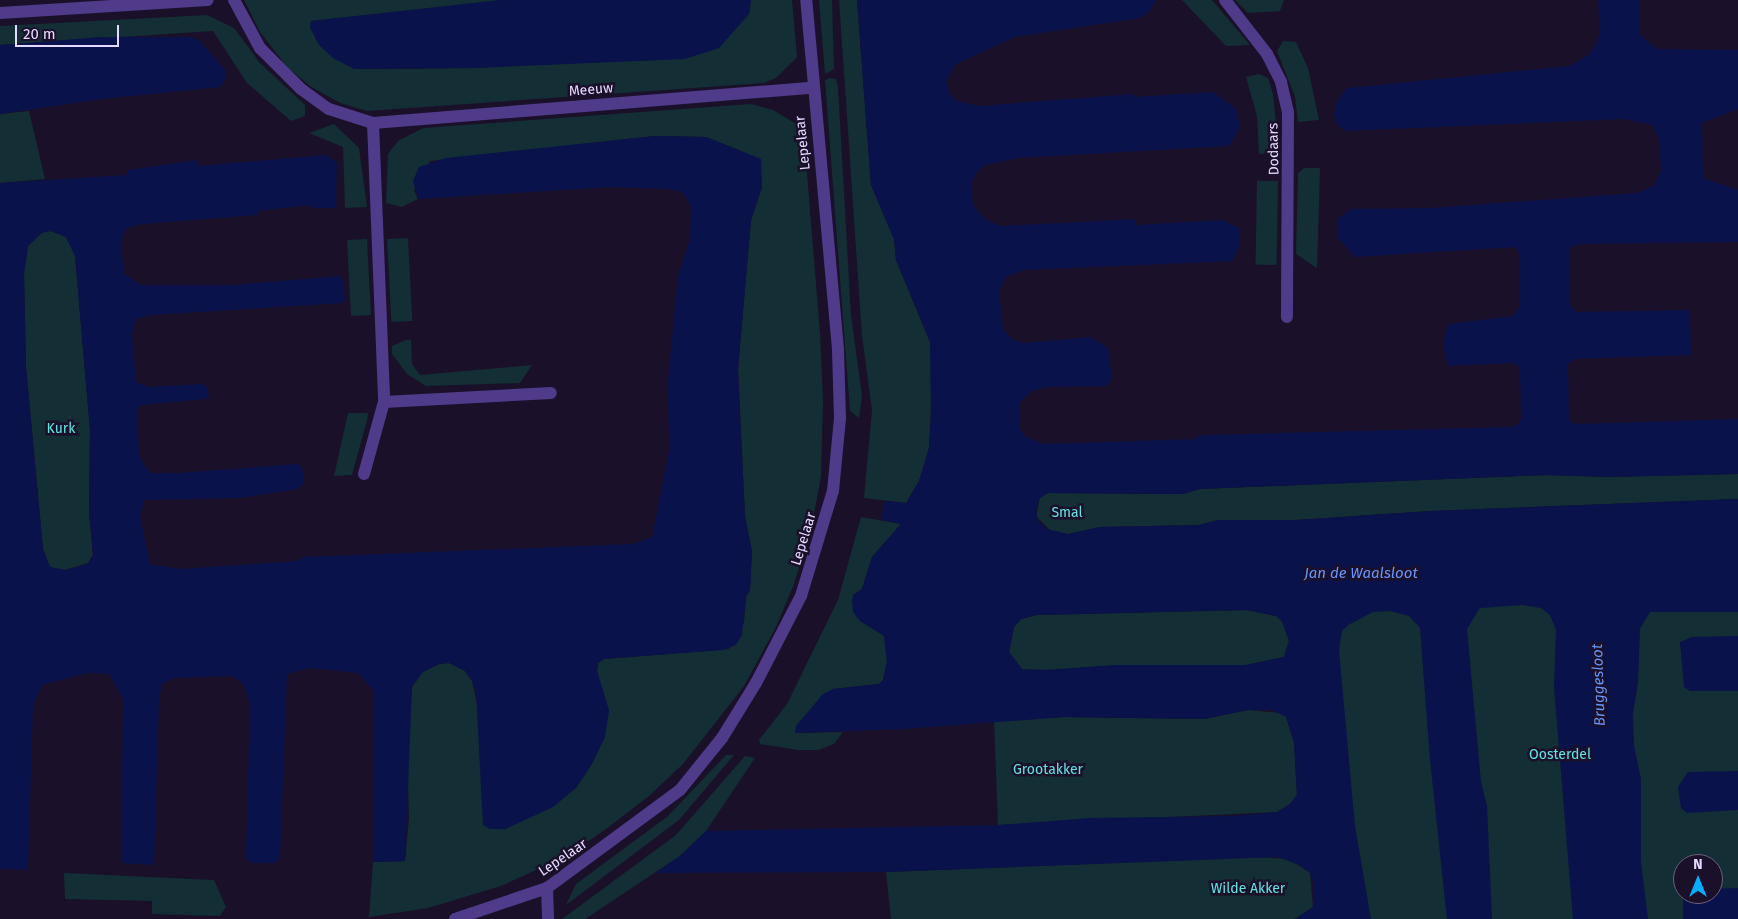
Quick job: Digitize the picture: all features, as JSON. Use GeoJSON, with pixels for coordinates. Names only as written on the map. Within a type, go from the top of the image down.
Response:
{"type":"FeatureCollection","features":[{"type":"Feature","properties":{"kind":"street"},"geometry":{"type":"LineString","coordinates":[[0,13],[208,0]]}},
{"type":"Feature","properties":{"kind":"street","name":"Meeuw"},"geometry":{"type":"LineString","coordinates":[[234,0],[260,48],[301,89],[329,109],[373,122],[812,88]]}},
{"type":"Feature","properties":{"kind":"street","name":"Lepelaar"},"geometry":{"type":"LineString","coordinates":[[455,919],[546,888],[680,790],[722,738],[756,683],[807,579],[834,491],[840,418],[829,247],[812,88],[806,0]]}},
{"type":"Feature","properties":{"kind":"street","name":"Dodaars"},"geometry":{"type":"LineString","coordinates":[[1225,0],[1267,54],[1281,82],[1288,113],[1287,316]]}},
{"type":"Feature","properties":{"kind":"street"},"geometry":{"type":"LineString","coordinates":[[364,474],[384,402],[373,122]]}},
{"type":"Feature","properties":{"kind":"street"},"geometry":{"type":"LineString","coordinates":[[384,402],[552,393]]}},
{"type":"Feature","properties":{"kind":"street"},"geometry":{"type":"LineString","coordinates":[[546,888],[548,919]]}},
{"type":"Feature","properties":{"kind":"green space"},"geometry":{"type":"Polygon","coordinates":[[[244,0],[509,0],[311,21],[355,69],[474,68],[566,63],[749,14],[751,0],[792,0],[797,57],[776,78],[764,83],[367,111],[340,103],[310,86],[287,67],[260,32],[244,0]]]}},
{"type":"Feature","properties":{"kind":"green space"},"geometry":{"type":"Polygon","coordinates":[[[819,0],[832,0],[834,69],[825,74],[819,0]]]}},
{"type":"Feature","properties":{"kind":"green space"},"geometry":{"type":"Polygon","coordinates":[[[839,0],[857,0],[871,185],[894,239],[896,260],[930,342],[933,360],[929,448],[919,481],[906,503],[864,498],[872,410],[862,336],[839,0]]]}},
{"type":"Feature","properties":{"kind":"green space"},"geometry":{"type":"Polygon","coordinates":[[[1182,0],[1212,0],[1250,45],[1226,46],[1182,0]]]}},
{"type":"Feature","properties":{"kind":"green space"},"geometry":{"type":"Polygon","coordinates":[[[1235,0],[1284,0],[1280,11],[1248,13],[1235,0]]]}},
{"type":"Feature","properties":{"kind":"green space"},"geometry":{"type":"Polygon","coordinates":[[[207,15],[234,28],[260,63],[305,105],[305,116],[291,121],[247,83],[213,31],[0,45],[0,26],[207,15]]]}},
{"type":"Feature","properties":{"kind":"green space"},"geometry":{"type":"Polygon","coordinates":[[[1283,41],[1296,42],[1308,68],[1319,120],[1298,122],[1295,97],[1277,51],[1283,41]]]}},
{"type":"Feature","properties":{"kind":"green space"},"geometry":{"type":"Polygon","coordinates":[[[1259,74],[1268,78],[1273,94],[1279,153],[1259,154],[1257,116],[1246,77],[1259,74]]]}},
{"type":"Feature","properties":{"kind":"green space"},"geometry":{"type":"Polygon","coordinates":[[[830,78],[836,79],[838,87],[851,315],[862,396],[859,418],[850,411],[825,80],[830,78]]]}},
{"type":"Feature","properties":{"kind":"green space"},"geometry":{"type":"Polygon","coordinates":[[[751,104],[773,110],[798,125],[804,136],[820,333],[823,401],[821,477],[812,524],[794,584],[776,627],[744,686],[683,764],[649,796],[606,829],[567,856],[501,886],[428,908],[369,917],[373,862],[405,861],[409,818],[407,740],[412,687],[419,674],[439,664],[449,663],[465,671],[472,681],[505,829],[521,821],[609,711],[597,671],[598,663],[604,659],[729,649],[744,623],[746,597],[750,590],[752,551],[745,517],[738,369],[751,220],[762,187],[739,150],[706,137],[655,136],[430,161],[414,190],[418,199],[402,207],[386,203],[388,154],[398,141],[423,128],[751,104]]]}},
{"type":"Feature","properties":{"kind":"green space"},"geometry":{"type":"Polygon","coordinates":[[[29,111],[45,179],[0,183],[0,114],[29,111]]]}},
{"type":"Feature","properties":{"kind":"green space"},"geometry":{"type":"Polygon","coordinates":[[[334,124],[359,148],[367,207],[345,208],[343,147],[309,133],[334,124]]]}},
{"type":"Feature","properties":{"kind":"green space"},"geometry":{"type":"Polygon","coordinates":[[[1304,168],[1320,168],[1317,268],[1296,254],[1298,173],[1304,168]]]}},
{"type":"Feature","properties":{"kind":"green space"},"geometry":{"type":"Polygon","coordinates":[[[1257,181],[1278,181],[1277,265],[1256,265],[1257,181]]]}},
{"type":"Feature","properties":{"kind":"green space","name":"Kurk"},"geometry":{"type":"Polygon","coordinates":[[[51,231],[66,237],[75,255],[90,430],[89,512],[93,555],[88,563],[65,570],[50,567],[43,549],[26,367],[24,274],[28,246],[42,232],[51,231]]]}},
{"type":"Feature","properties":{"kind":"green space"},"geometry":{"type":"Polygon","coordinates":[[[408,238],[412,321],[391,322],[387,239],[408,238]]]}},
{"type":"Feature","properties":{"kind":"green space"},"geometry":{"type":"Polygon","coordinates":[[[367,239],[371,315],[351,316],[347,240],[367,239]]]}},
{"type":"Feature","properties":{"kind":"green space"},"geometry":{"type":"Polygon","coordinates":[[[406,340],[411,340],[412,364],[420,375],[532,365],[520,383],[426,386],[407,374],[392,354],[392,346],[406,340]]]}},
{"type":"Feature","properties":{"kind":"green space"},"geometry":{"type":"Polygon","coordinates":[[[348,413],[368,413],[367,420],[352,475],[334,476],[348,413]]]}},
{"type":"Feature","properties":{"kind":"green space","name":"Smal"},"geometry":{"type":"Polygon","coordinates":[[[1738,474],[1738,499],[1431,511],[1296,520],[1218,520],[1199,525],[1100,527],[1068,534],[1051,531],[1036,516],[1040,498],[1048,493],[1183,494],[1200,489],[1546,475],[1607,477],[1738,474]]]}},
{"type":"Feature","properties":{"kind":"green space"},"geometry":{"type":"Polygon","coordinates":[[[861,517],[901,524],[872,557],[862,589],[853,595],[860,621],[884,635],[887,662],[883,680],[879,684],[833,689],[795,733],[843,732],[834,744],[819,750],[798,750],[760,744],[759,740],[787,704],[838,600],[861,517]]]}},
{"type":"Feature","properties":{"kind":"green space","name":"Oosterdel"},"geometry":{"type":"Polygon","coordinates":[[[1738,586],[1738,919],[1354,919],[1325,599],[1738,586]]]}},
{"type":"Feature","properties":{"kind":"green space"},"geometry":{"type":"Polygon","coordinates":[[[1247,610],[1276,616],[1282,621],[1289,641],[1284,657],[1246,665],[1045,670],[1022,669],[1009,652],[1014,627],[1021,619],[1037,615],[1247,610]]]}},
{"type":"Feature","properties":{"kind":"green space","name":"Grootakker"},"geometry":{"type":"Polygon","coordinates":[[[1248,710],[1281,713],[1286,717],[1294,742],[1297,795],[1290,804],[1277,812],[998,825],[994,720],[1065,717],[1204,719],[1248,710]]]}},
{"type":"Feature","properties":{"kind":"green space"},"geometry":{"type":"Polygon","coordinates":[[[726,755],[734,755],[679,820],[566,905],[576,884],[668,816],[726,755]]]}},
{"type":"Feature","properties":{"kind":"green space"},"geometry":{"type":"Polygon","coordinates":[[[745,756],[755,758],[706,831],[680,856],[585,919],[562,919],[676,835],[745,756]]]}},
{"type":"Feature","properties":{"kind":"green space","name":"Wilde Akker"},"geometry":{"type":"Polygon","coordinates":[[[1259,857],[1289,859],[1310,873],[1313,907],[1295,919],[891,919],[886,872],[1259,857]]]}},
{"type":"Feature","properties":{"kind":"green space"},"geometry":{"type":"Polygon","coordinates":[[[64,873],[214,880],[226,907],[220,916],[152,914],[152,901],[65,899],[64,873]]]}},
{"type":"Feature","properties":{"kind":"water"},"geometry":{"type":"Polygon","coordinates":[[[500,0],[751,0],[749,14],[719,48],[685,59],[474,68],[354,69],[333,58],[319,45],[310,28],[311,21],[500,0]]]}},
{"type":"Feature","properties":{"kind":"water"},"geometry":{"type":"Polygon","coordinates":[[[857,0],[1156,0],[1149,12],[1140,18],[1015,37],[956,64],[946,81],[950,94],[957,101],[979,106],[1133,94],[1133,97],[1213,92],[1236,109],[1240,127],[1229,146],[1017,158],[985,165],[977,172],[971,184],[973,205],[985,219],[1000,226],[1136,219],[1136,225],[1222,220],[1239,228],[1240,243],[1233,261],[1024,270],[1006,277],[999,291],[1003,329],[1012,339],[1023,343],[1091,337],[1108,348],[1112,380],[1106,386],[1046,387],[1032,391],[1019,403],[1019,428],[1025,436],[1043,444],[1196,439],[1197,436],[1207,435],[1510,427],[1518,424],[1521,419],[1520,368],[1514,363],[1448,366],[1443,344],[1448,324],[1513,316],[1520,305],[1520,258],[1516,247],[1355,257],[1337,237],[1337,219],[1351,209],[1430,208],[1637,193],[1655,185],[1661,170],[1659,139],[1652,125],[1624,119],[1345,131],[1337,125],[1334,113],[1337,101],[1347,88],[1569,66],[1590,54],[1600,35],[1598,0],[1640,0],[1640,35],[1657,49],[1738,50],[1738,109],[1702,123],[1703,178],[1738,190],[1738,242],[1579,244],[1570,248],[1569,304],[1576,312],[1690,310],[1691,355],[1575,359],[1568,364],[1569,421],[1577,424],[1738,419],[1738,474],[1607,477],[1546,475],[1200,489],[1183,494],[1048,493],[1040,498],[1036,509],[1038,521],[1047,529],[1068,534],[1100,527],[1199,525],[1218,520],[1296,520],[1431,511],[1738,499],[1738,612],[1650,612],[1640,629],[1638,683],[1633,713],[1634,746],[1641,779],[1641,862],[1648,919],[1573,919],[1554,687],[1556,630],[1550,615],[1541,608],[1523,605],[1480,608],[1467,629],[1481,782],[1487,806],[1492,919],[1447,919],[1430,760],[1420,628],[1409,616],[1390,611],[1373,612],[1348,625],[1342,631],[1339,650],[1355,826],[1371,919],[1295,919],[1313,907],[1313,881],[1310,873],[1299,865],[1278,857],[886,872],[655,873],[680,856],[706,831],[998,825],[1091,818],[1232,816],[1277,812],[1290,804],[1297,795],[1294,742],[1286,717],[1272,710],[1248,710],[1204,719],[1065,717],[903,729],[795,733],[796,726],[823,694],[833,689],[879,684],[883,680],[887,662],[884,636],[860,621],[853,612],[853,595],[862,589],[872,557],[901,524],[881,520],[885,501],[906,503],[919,481],[929,448],[931,417],[930,342],[896,260],[894,239],[871,185],[857,0]],[[1247,610],[1037,615],[1021,619],[1014,627],[1009,652],[1022,669],[1045,670],[1115,665],[1246,665],[1284,657],[1289,641],[1282,621],[1276,616],[1247,610]]]}},
{"type":"Feature","properties":{"kind":"water"},"geometry":{"type":"Polygon","coordinates":[[[102,37],[191,37],[200,41],[226,71],[225,80],[220,87],[102,99],[0,114],[0,45],[102,37]]]}},
{"type":"Feature","properties":{"kind":"water"},"geometry":{"type":"Polygon","coordinates":[[[655,136],[706,137],[761,159],[762,187],[751,220],[738,369],[745,517],[752,551],[750,590],[746,597],[742,635],[736,645],[723,650],[604,659],[598,663],[597,671],[609,711],[605,737],[592,764],[576,788],[553,807],[505,829],[490,829],[483,825],[476,692],[472,681],[465,671],[449,663],[439,664],[423,672],[412,687],[405,861],[373,862],[373,690],[358,673],[310,668],[287,674],[280,858],[275,863],[251,863],[246,857],[250,703],[243,684],[237,679],[231,676],[174,678],[162,684],[159,698],[154,865],[121,863],[123,699],[109,674],[88,673],[42,685],[33,705],[28,870],[0,869],[0,183],[127,175],[128,170],[197,160],[199,166],[326,155],[337,163],[335,208],[311,208],[310,205],[257,211],[257,215],[142,224],[127,228],[123,235],[121,246],[124,274],[141,285],[233,285],[340,276],[343,282],[345,299],[342,303],[150,315],[136,319],[132,334],[136,382],[149,387],[202,384],[207,387],[209,396],[205,399],[141,405],[137,410],[139,455],[151,473],[178,473],[298,464],[302,468],[304,483],[298,489],[240,498],[144,500],[140,517],[150,564],[181,569],[297,561],[304,557],[633,544],[652,537],[669,451],[668,379],[678,276],[690,239],[691,207],[682,192],[667,189],[610,187],[418,199],[413,181],[419,167],[446,158],[655,136]],[[51,231],[42,233],[28,246],[24,274],[26,367],[43,549],[50,567],[65,570],[88,564],[93,555],[89,512],[90,430],[75,256],[66,237],[51,231]]]}},
{"type":"Feature","properties":{"kind":"water"},"geometry":{"type":"Polygon","coordinates":[[[1738,636],[1738,691],[1690,691],[1684,687],[1680,642],[1692,637],[1738,636]]]}},
{"type":"Feature","properties":{"kind":"water"},"geometry":{"type":"Polygon","coordinates":[[[1738,771],[1738,810],[1687,813],[1681,808],[1678,787],[1688,772],[1738,771]]]}},
{"type":"Feature","properties":{"kind":"water"},"geometry":{"type":"Polygon","coordinates":[[[1738,888],[1738,919],[1683,919],[1683,904],[1723,904],[1723,889],[1738,888]]]}},
{"type":"Feature","properties":{"kind":"water label","name":"Jan de Waalsloot"},"geometry":{"type":"Point","coordinates":[1361,574]}},
{"type":"Feature","properties":{"kind":"water label","name":"Bruggesloot"},"geometry":{"type":"Point","coordinates":[1599,685]}}]}
